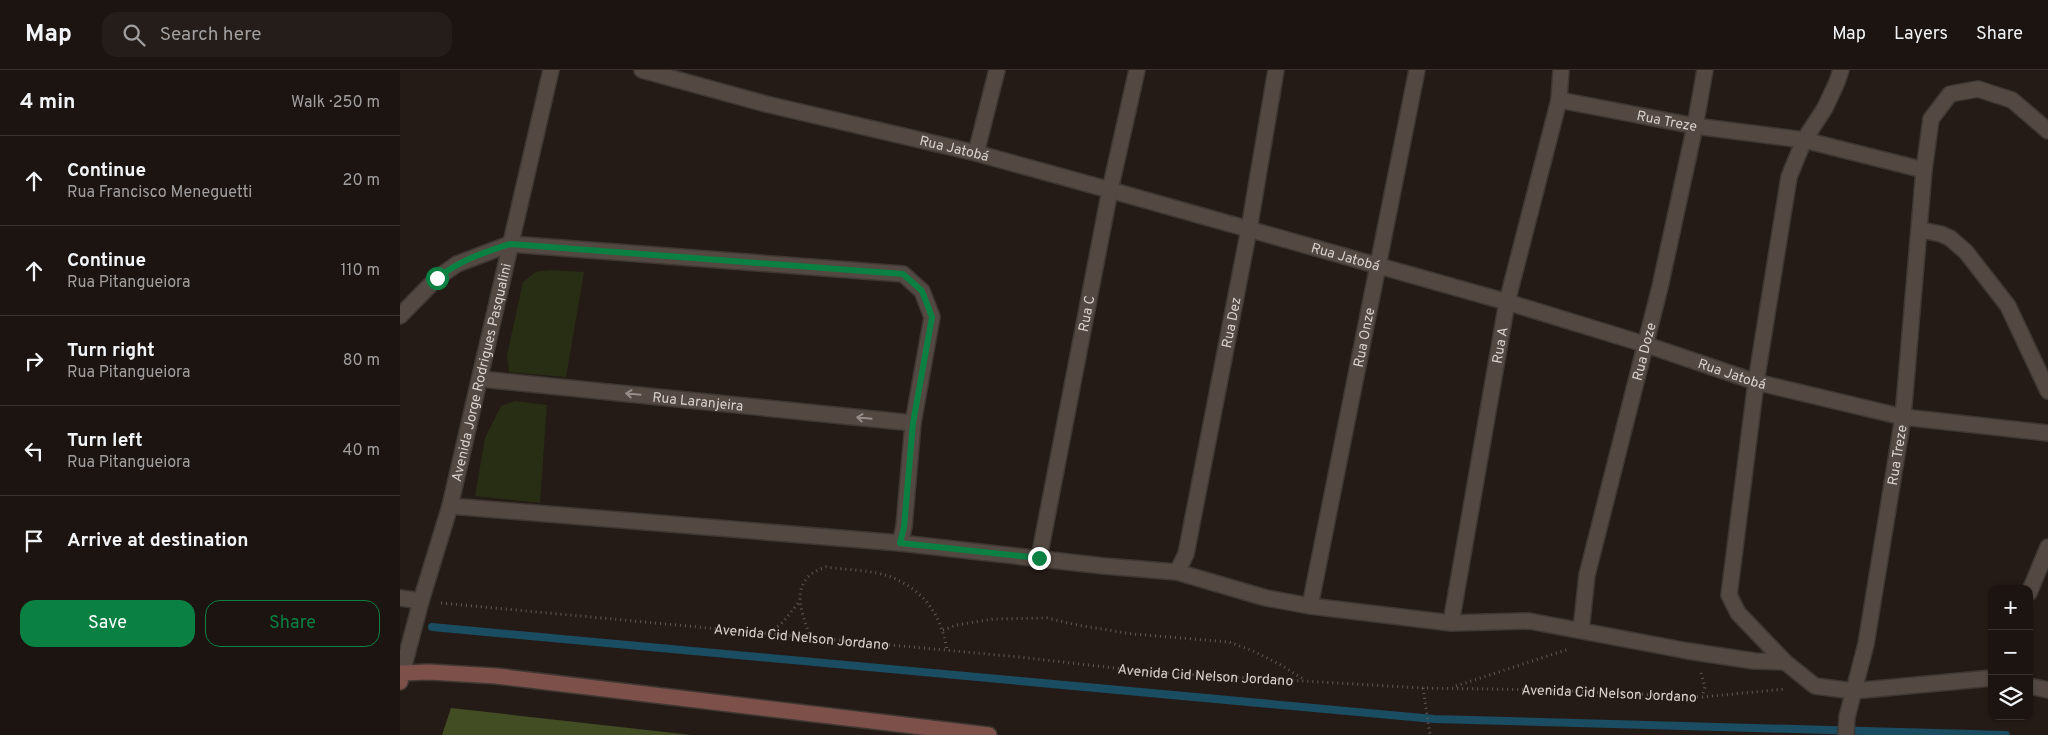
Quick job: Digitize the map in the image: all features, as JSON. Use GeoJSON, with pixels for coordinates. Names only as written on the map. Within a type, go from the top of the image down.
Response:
{"type":"FeatureCollection","features":[{"type":"Feature","properties":{"kind":"street","name":"Avenida Jorge Rodrigues Pasqualini"},"geometry":{"type":"LineString","coordinates":[[401,677],[421,601],[450,506],[481,379],[510,244],[524,193],[551,70]]}},
{"type":"Feature","properties":{"kind":"street","name":"Rua Jatobá"},"geometry":{"type":"LineString","coordinates":[[642,70],[766,104],[976,153],[1110,190],[1507,302],[1644,344],[1756,382],[1903,417],[2048,433]]}},
{"type":"Feature","properties":{"kind":"street"},"geometry":{"type":"LineString","coordinates":[[976,153],[997,70]]}},
{"type":"Feature","properties":{"kind":"street","name":"Rua C"},"geometry":{"type":"LineString","coordinates":[[1039,558],[1110,190],[1136,70]]}},
{"type":"Feature","properties":{"kind":"street","name":"Rua Dez"},"geometry":{"type":"LineString","coordinates":[[1176,572],[1186,554],[1249,229],[1276,70]]}},
{"type":"Feature","properties":{"kind":"street","name":"Rua Onze"},"geometry":{"type":"LineString","coordinates":[[1310,606],[1417,70]]}},
{"type":"Feature","properties":{"kind":"street","name":"Rua A"},"geometry":{"type":"LineString","coordinates":[[1451,623],[1507,302],[1559,100],[1561,70]]}},
{"type":"Feature","properties":{"kind":"street","name":"Rua Doze"},"geometry":{"type":"LineString","coordinates":[[1577,630],[1587,575],[1644,344],[1660,287],[1695,126],[1704,70]]}},
{"type":"Feature","properties":{"kind":"street"},"geometry":{"type":"LineString","coordinates":[[1841,70],[1825,108],[1804,140],[1789,176],[1756,382],[1729,595],[1738,613],[1785,662],[1815,686],[1853,691],[1988,678]]}},
{"type":"Feature","properties":{"kind":"street","name":"Rua Treze"},"geometry":{"type":"LineString","coordinates":[[1846,735],[1847,717],[1866,644],[1903,417],[1921,230],[1924,170],[1931,118],[1950,94],[1978,89],[2012,100],[2048,131]]}},
{"type":"Feature","properties":{"kind":"street","name":"Rua Treze"},"geometry":{"type":"LineString","coordinates":[[1559,100],[1695,126],[1804,140],[1924,170]]}},
{"type":"Feature","properties":{"kind":"street"},"geometry":{"type":"LineString","coordinates":[[1921,230],[1950,238],[1966,252],[2008,306],[2048,391]]}},
{"type":"Feature","properties":{"kind":"street"},"geometry":{"type":"LineString","coordinates":[[400,316],[437,278],[457,264],[510,244],[903,274],[922,291],[932,317],[913,423],[904,527],[900,543]]}},
{"type":"Feature","properties":{"kind":"street","name":"Rua Laranjeira"},"geometry":{"type":"LineString","coordinates":[[481,379],[913,423]]}},
{"type":"Feature","properties":{"kind":"street"},"geometry":{"type":"LineString","coordinates":[[450,506],[900,543],[1104,566],[1176,572],[1266,598],[1310,606],[1451,623],[1528,621],[1698,653],[1754,661],[1785,662]]}},
{"type":"Feature","properties":{"kind":"street"},"geometry":{"type":"LineString","coordinates":[[2032,585],[2048,547]]}},
{"type":"Feature","properties":{"kind":"street"},"geometry":{"type":"LineString","coordinates":[[400,598],[421,601]]}},
{"type":"Feature","properties":{"kind":"street"},"geometry":{"type":"LineString","coordinates":[[401,677],[429,672],[496,676],[989,735]]}},
{"type":"Feature","properties":{"kind":"street"},"geometry":{"type":"LineString","coordinates":[[2033,687],[2048,690]]}},
{"type":"Feature","properties":{"kind":"path"},"geometry":{"type":"LineString","coordinates":[[811,638],[799,602],[800,590],[807,578],[816,570],[826,567],[881,574],[891,577],[918,592],[928,603],[944,630],[946,650]]}},
{"type":"Feature","properties":{"kind":"path","name":"Avenida Cid Nelson Jordano"},"geometry":{"type":"LineString","coordinates":[[421,601],[946,650],[1149,672],[1424,688],[1702,697],[1815,686]]}},
{"type":"Feature","properties":{"kind":"path"},"geometry":{"type":"LineString","coordinates":[[769,634],[783,622],[799,602]]}},
{"type":"Feature","properties":{"kind":"path"},"geometry":{"type":"LineString","coordinates":[[944,630],[957,625],[993,619],[1047,618],[1133,634],[1229,642],[1253,650],[1281,664],[1303,680]]}},
{"type":"Feature","properties":{"kind":"path"},"geometry":{"type":"LineString","coordinates":[[1453,688],[1568,649],[1574,646],[1577,630]]}},
{"type":"Feature","properties":{"kind":"path"},"geometry":{"type":"LineString","coordinates":[[1424,688],[1430,734]]}},
{"type":"Feature","properties":{"kind":"green space"},"geometry":{"type":"Polygon","coordinates":[[[549,270],[584,272],[566,377],[509,372],[507,355],[523,282],[536,272],[549,270]]]}},
{"type":"Feature","properties":{"kind":"green space"},"geometry":{"type":"Polygon","coordinates":[[[515,401],[547,405],[540,503],[475,496],[485,438],[501,406],[515,401]]]}},
{"type":"Feature","properties":{"kind":"green space"},"geometry":{"type":"Polygon","coordinates":[[[451,708],[692,735],[442,735],[451,708]]]}},
{"type":"Feature","properties":{"kind":"waterway"},"geometry":{"type":"LineString","coordinates":[[432,627],[1434,719],[2006,735]]}},
{"type":"Feature","properties":{"kind":"route"},"geometry":{"type":"LineString","coordinates":[[437,278],[457,264],[474,256],[510,244],[903,274],[922,291],[932,317],[913,423],[904,527],[900,543],[1039,558]]}}]}
